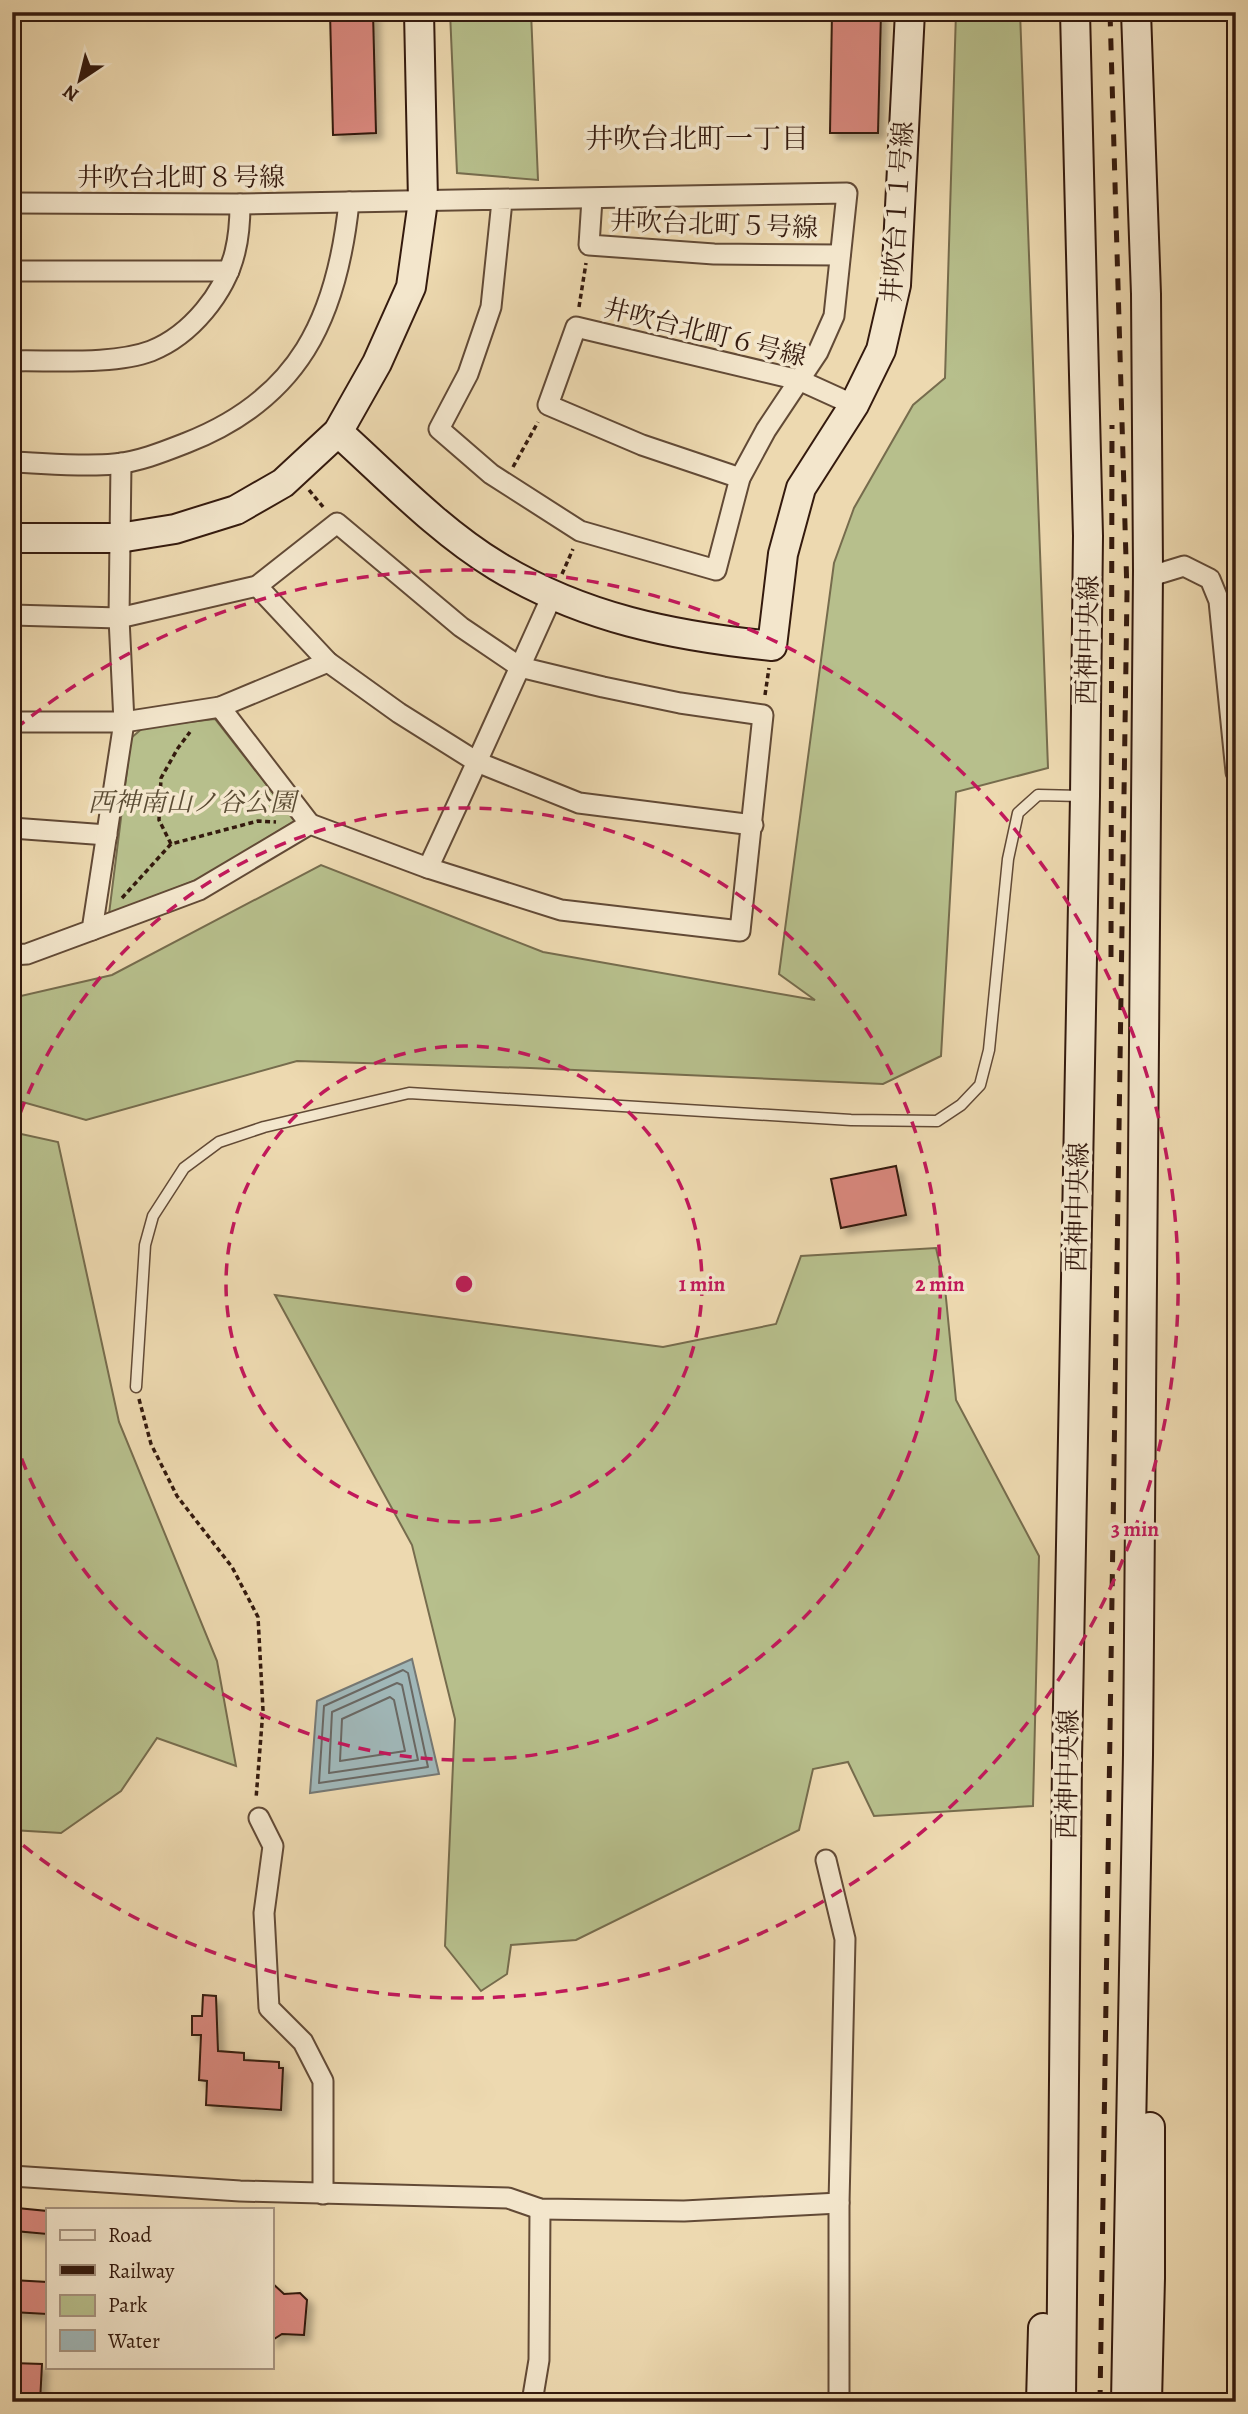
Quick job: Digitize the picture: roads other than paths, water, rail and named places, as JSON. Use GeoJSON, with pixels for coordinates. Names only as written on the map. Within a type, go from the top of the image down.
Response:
{"type":"FeatureCollection","features":[{"type":"Feature","properties":{"kind":"street"},"geometry":{"type":"LineString","coordinates":[[12,538],[119,538],[175,529],[236,510],[283,483],[338,432],[377,363],[411,287],[423,201],[419,12]]}},
{"type":"Feature","properties":{"kind":"street","name":"井吹台１１号線"},"geometry":{"type":"LineString","coordinates":[[552,596],[640,625],[698,638],[772,646],[783,554],[801,488],[854,405],[881,350],[896,285],[910,12]]}},
{"type":"Feature","properties":{"kind":"street","name":"西神中央線"},"geometry":{"type":"LineString","coordinates":[[1061,2402],[1066,1759],[1088,536],[1075,12]]}},
{"type":"Feature","properties":{"kind":"street"},"geometry":{"type":"LineString","coordinates":[[1126,2402],[1138,1755],[1148,577],[1146,294],[1136,12]]}},
{"type":"Feature","properties":{"kind":"street","name":"井吹台北町８号線"},"geometry":{"type":"LineString","coordinates":[[12,203],[502,201],[847,193],[840,255]]}},
{"type":"Feature","properties":{"kind":"street","name":"井吹台北町５号線"},"geometry":{"type":"LineString","coordinates":[[592,199],[589,245],[714,254],[840,255]]}},
{"type":"Feature","properties":{"kind":"street"},"geometry":{"type":"LineString","coordinates":[[502,201],[491,307],[468,374],[439,429],[504,482],[580,531],[716,570],[740,478],[766,430],[818,352],[834,316],[840,255]]}},
{"type":"Feature","properties":{"kind":"street"},"geometry":{"type":"LineString","coordinates":[[12,462],[121,463],[157,455],[200,438],[258,404],[288,374],[314,336],[332,293],[344,249],[349,202]]}},
{"type":"Feature","properties":{"kind":"street"},"geometry":{"type":"LineString","coordinates":[[12,361],[113,358],[151,351],[180,333],[207,309],[229,271],[236,251],[240,204]]}},
{"type":"Feature","properties":{"kind":"street"},"geometry":{"type":"LineString","coordinates":[[12,271],[229,271]]}},
{"type":"Feature","properties":{"kind":"street","name":"井吹台北町６号線"},"geometry":{"type":"LineString","coordinates":[[740,478],[642,444],[548,405],[576,327],[799,380],[854,405]]}},
{"type":"Feature","properties":{"kind":"street"},"geometry":{"type":"LineString","coordinates":[[338,432],[433,519],[495,565],[552,596],[428,868]]}},
{"type":"Feature","properties":{"kind":"street"},"geometry":{"type":"LineString","coordinates":[[92,930],[124,722],[119,618],[121,463]]}},
{"type":"Feature","properties":{"kind":"street"},"geometry":{"type":"LineString","coordinates":[[12,615],[119,618],[257,586],[337,523],[461,626],[520,667],[654,698],[763,715],[740,931],[561,910],[428,868],[310,824],[220,707]]}},
{"type":"Feature","properties":{"kind":"street"},"geometry":{"type":"LineString","coordinates":[[1148,577],[1184,565],[1210,579],[1219,601],[1236,772]]}},
{"type":"Feature","properties":{"kind":"street"},"geometry":{"type":"LineString","coordinates":[[257,586],[328,662],[399,713],[477,762],[579,803],[752,825]]}},
{"type":"Feature","properties":{"kind":"street"},"geometry":{"type":"LineString","coordinates":[[12,722],[124,722],[220,707],[328,662]]}},
{"type":"Feature","properties":{"kind":"street"},"geometry":{"type":"LineString","coordinates":[[12,955],[26,954],[199,890],[310,824]]}},
{"type":"Feature","properties":{"kind":"street"},"geometry":{"type":"LineString","coordinates":[[12,828],[107,835]]}},
{"type":"Feature","properties":{"kind":"street"},"geometry":{"type":"LineString","coordinates":[[1140,1543],[1146,1643],[1150,1969],[1150,2278],[1146,2402]]}},
{"type":"Feature","properties":{"kind":"street"},"geometry":{"type":"LineString","coordinates":[[1041,2402],[1054,1877],[1071,1544]]}},
{"type":"Feature","properties":{"kind":"street"},"geometry":{"type":"LineString","coordinates":[[259,1818],[273,1846],[264,1913],[269,2008],[303,2042],[323,2081],[323,2194]]}},
{"type":"Feature","properties":{"kind":"street"},"geometry":{"type":"LineString","coordinates":[[827,1860],[845,1939],[839,2203],[839,2402]]}},
{"type":"Feature","properties":{"kind":"street"},"geometry":{"type":"LineString","coordinates":[[12,2176],[240,2191],[508,2198],[540,2208],[684,2211],[839,2203]]}},
{"type":"Feature","properties":{"kind":"street"},"geometry":{"type":"LineString","coordinates":[[532,2402],[539,2360],[540,2208]]}},
{"type":"Feature","properties":{"kind":"lane"},"geometry":{"type":"LineString","coordinates":[[136,1387],[145,1245],[153,1216],[184,1168],[219,1142],[264,1127],[409,1093],[851,1120],[937,1121],[961,1105],[980,1085],[989,1050],[1008,859],[1018,813],[1038,795],[1085,796]]}},
{"type":"Feature","properties":{"kind":"water"},"geometry":{"type":"Polygon","coordinates":[[[412,1659],[439,1774],[310,1793],[317,1701],[412,1659]]]}},
{"type":"Feature","properties":{"kind":"railway"},"geometry":{"type":"LineString","coordinates":[[1100,2402],[1127,593],[1110,12]]}},
{"type":"Feature","properties":{"kind":"railway"},"geometry":{"type":"LineString","coordinates":[[1111,957],[1112,425]]}},
{"type":"Feature","properties":{"kind":"district","name":"井吹台北町一丁目"},"geometry":{"type":"Point","coordinates":[697,138]}},
{"type":"Feature","properties":{"kind":"park label","name":"西神南山ノ谷公園"},"geometry":{"type":"Point","coordinates":[192,802]}}]}
